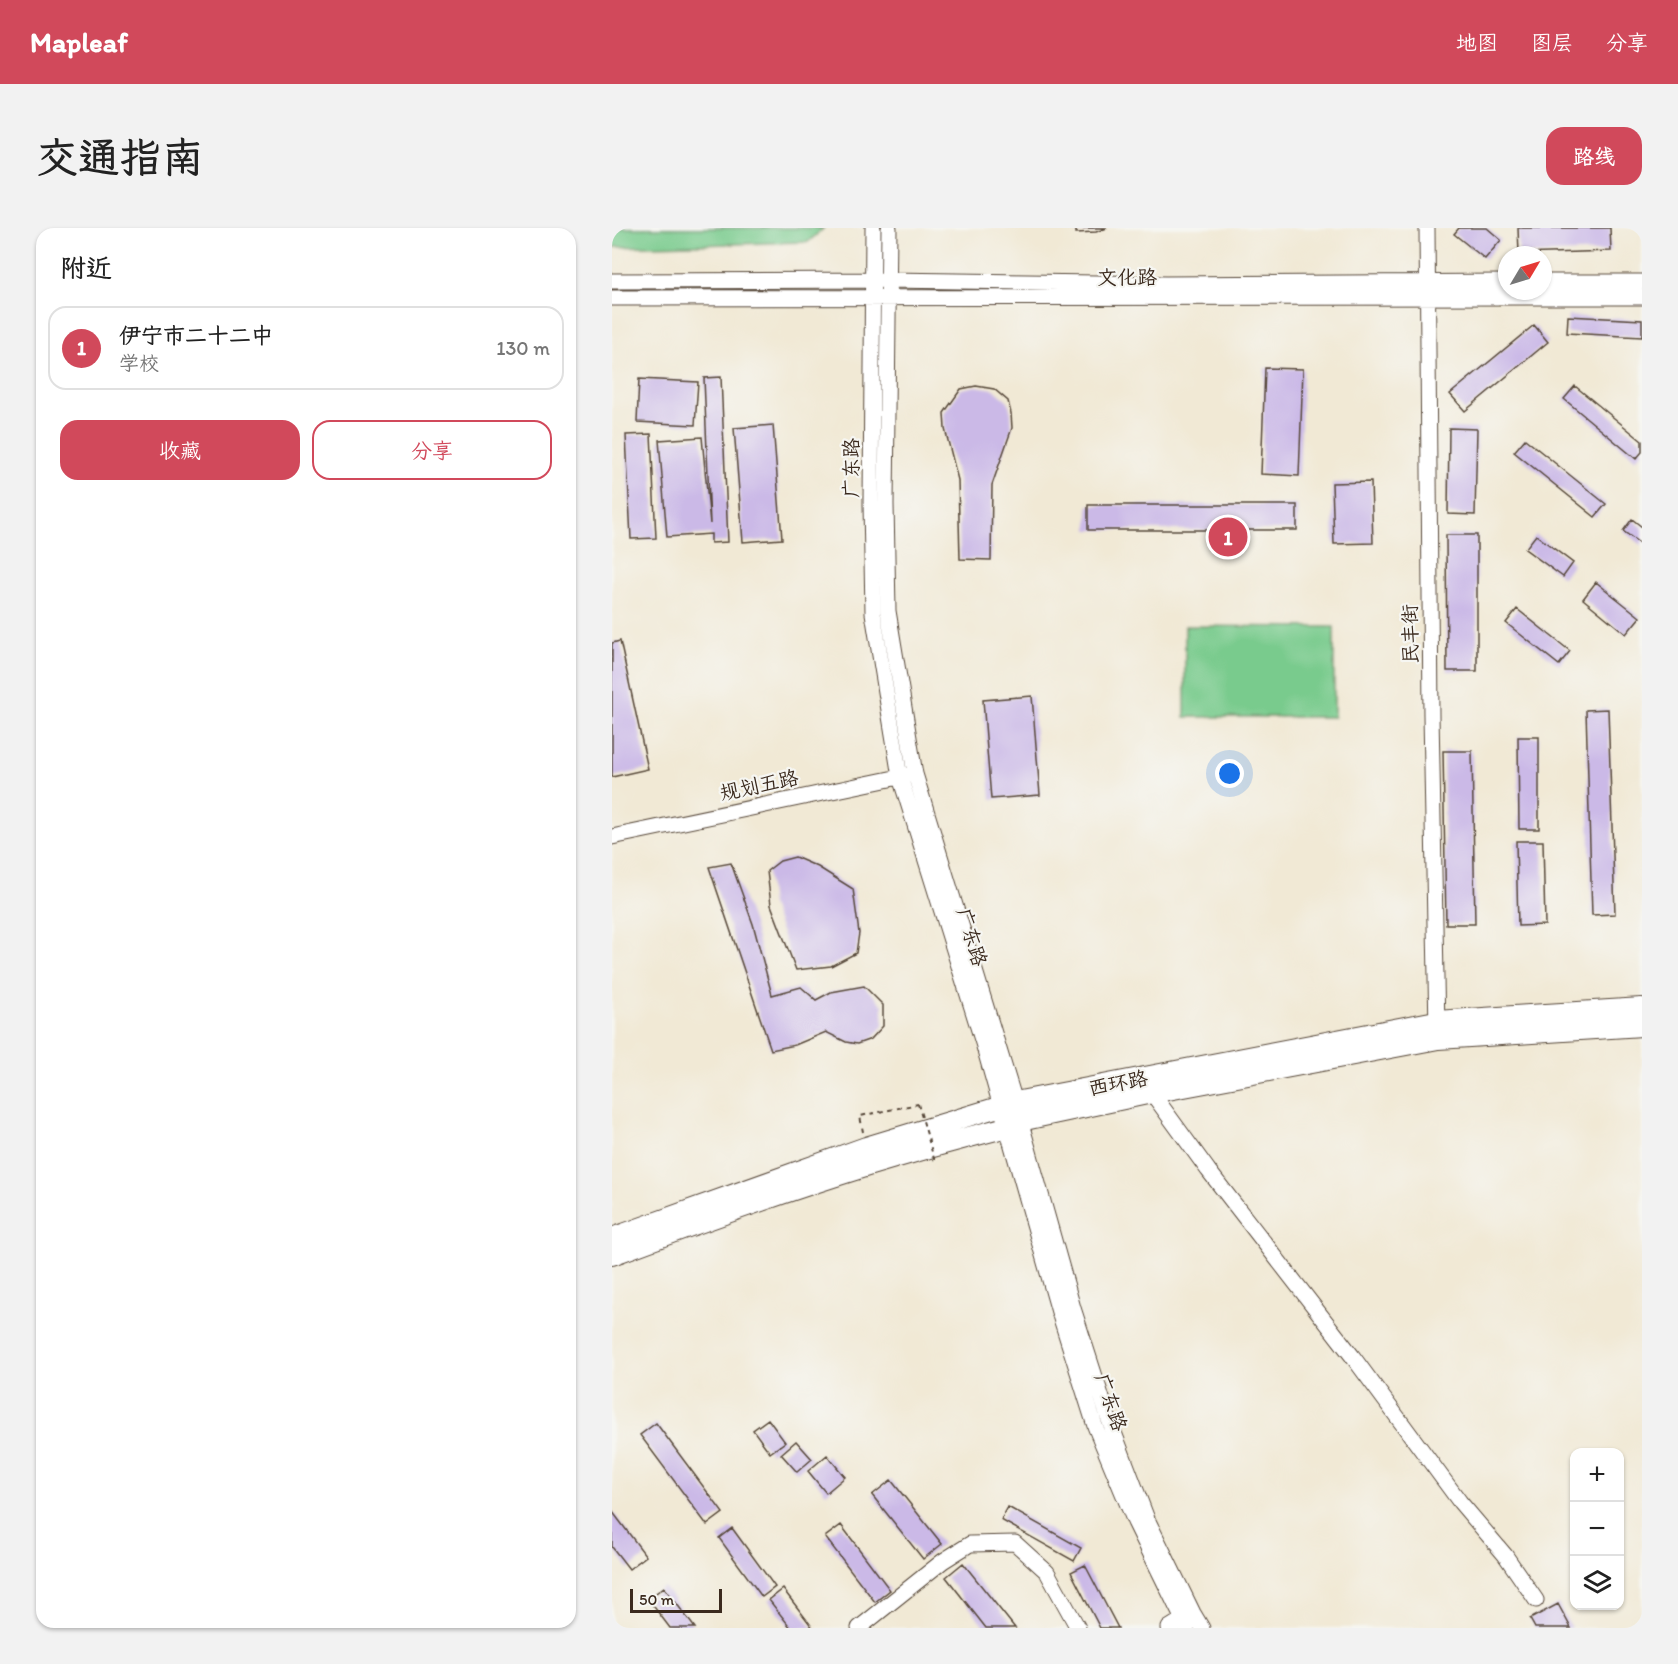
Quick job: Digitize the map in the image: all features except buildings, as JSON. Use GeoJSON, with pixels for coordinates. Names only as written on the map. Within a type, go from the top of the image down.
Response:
{"type":"FeatureCollection","features":[{"type":"Feature","properties":{"kind":"main road","name":"西环路"},"geometry":{"type":"LineString","coordinates":[[612,1238],[866,1147],[1011,1114],[1437,1030],[1642,1008]]}},
{"type":"Feature","properties":{"kind":"main road","name":"西环路"},"geometry":{"type":"LineString","coordinates":[[612,1255],[1011,1114],[1152,1093],[1437,1030],[1642,1026]]}},
{"type":"Feature","properties":{"kind":"street","name":"广东路"},"geometry":{"type":"LineString","coordinates":[[873,228],[873,280],[881,297]]}},
{"type":"Feature","properties":{"kind":"street","name":"广东路"},"geometry":{"type":"LineString","coordinates":[[889,228],[889,280],[881,297],[871,504],[873,613],[907,775],[1011,1114],[1059,1312],[1095,1426],[1135,1522],[1183,1622],[1202,1628]]}},
{"type":"Feature","properties":{"kind":"street","name":"民丰街"},"geometry":{"type":"LineString","coordinates":[[1427,228],[1437,1030]]}},
{"type":"Feature","properties":{"kind":"street","name":"文化路"},"geometry":{"type":"LineString","coordinates":[[612,281],[889,280],[1166,284],[1642,297]]}},
{"type":"Feature","properties":{"kind":"street"},"geometry":{"type":"LineString","coordinates":[[1552,282],[1642,282]]}},
{"type":"Feature","properties":{"kind":"street","name":"文化路"},"geometry":{"type":"LineString","coordinates":[[612,298],[1427,291],[1498,283]]}},
{"type":"Feature","properties":{"kind":"street","name":"规划五路"},"geometry":{"type":"LineString","coordinates":[[612,837],[907,775]]}},
{"type":"Feature","properties":{"kind":"street"},"geometry":{"type":"LineString","coordinates":[[1152,1093],[1208,1170],[1353,1357],[1536,1600]]}},
{"type":"Feature","properties":{"kind":"street"},"geometry":{"type":"LineString","coordinates":[[859,1628],[943,1561],[970,1544],[1004,1543],[1015,1543],[1047,1572],[1078,1628]]}},
{"type":"Feature","properties":{"kind":"path"},"geometry":{"type":"LineString","coordinates":[[860,1116],[918,1104],[935,1162]]}},
{"type":"Feature","properties":{"kind":"green space"},"geometry":{"type":"Polygon","coordinates":[[[612,228],[824,228],[808,242],[612,247],[612,228]]]}},
{"type":"Feature","properties":{"kind":"green space"},"geometry":{"type":"Polygon","coordinates":[[[1185,626],[1334,627],[1334,717],[1185,717],[1185,626]]]}},
{"type":"Feature","properties":{"kind":"place","name":"伊宁市二十二中"},"geometry":{"type":"Point","coordinates":[1228,537]}}]}
